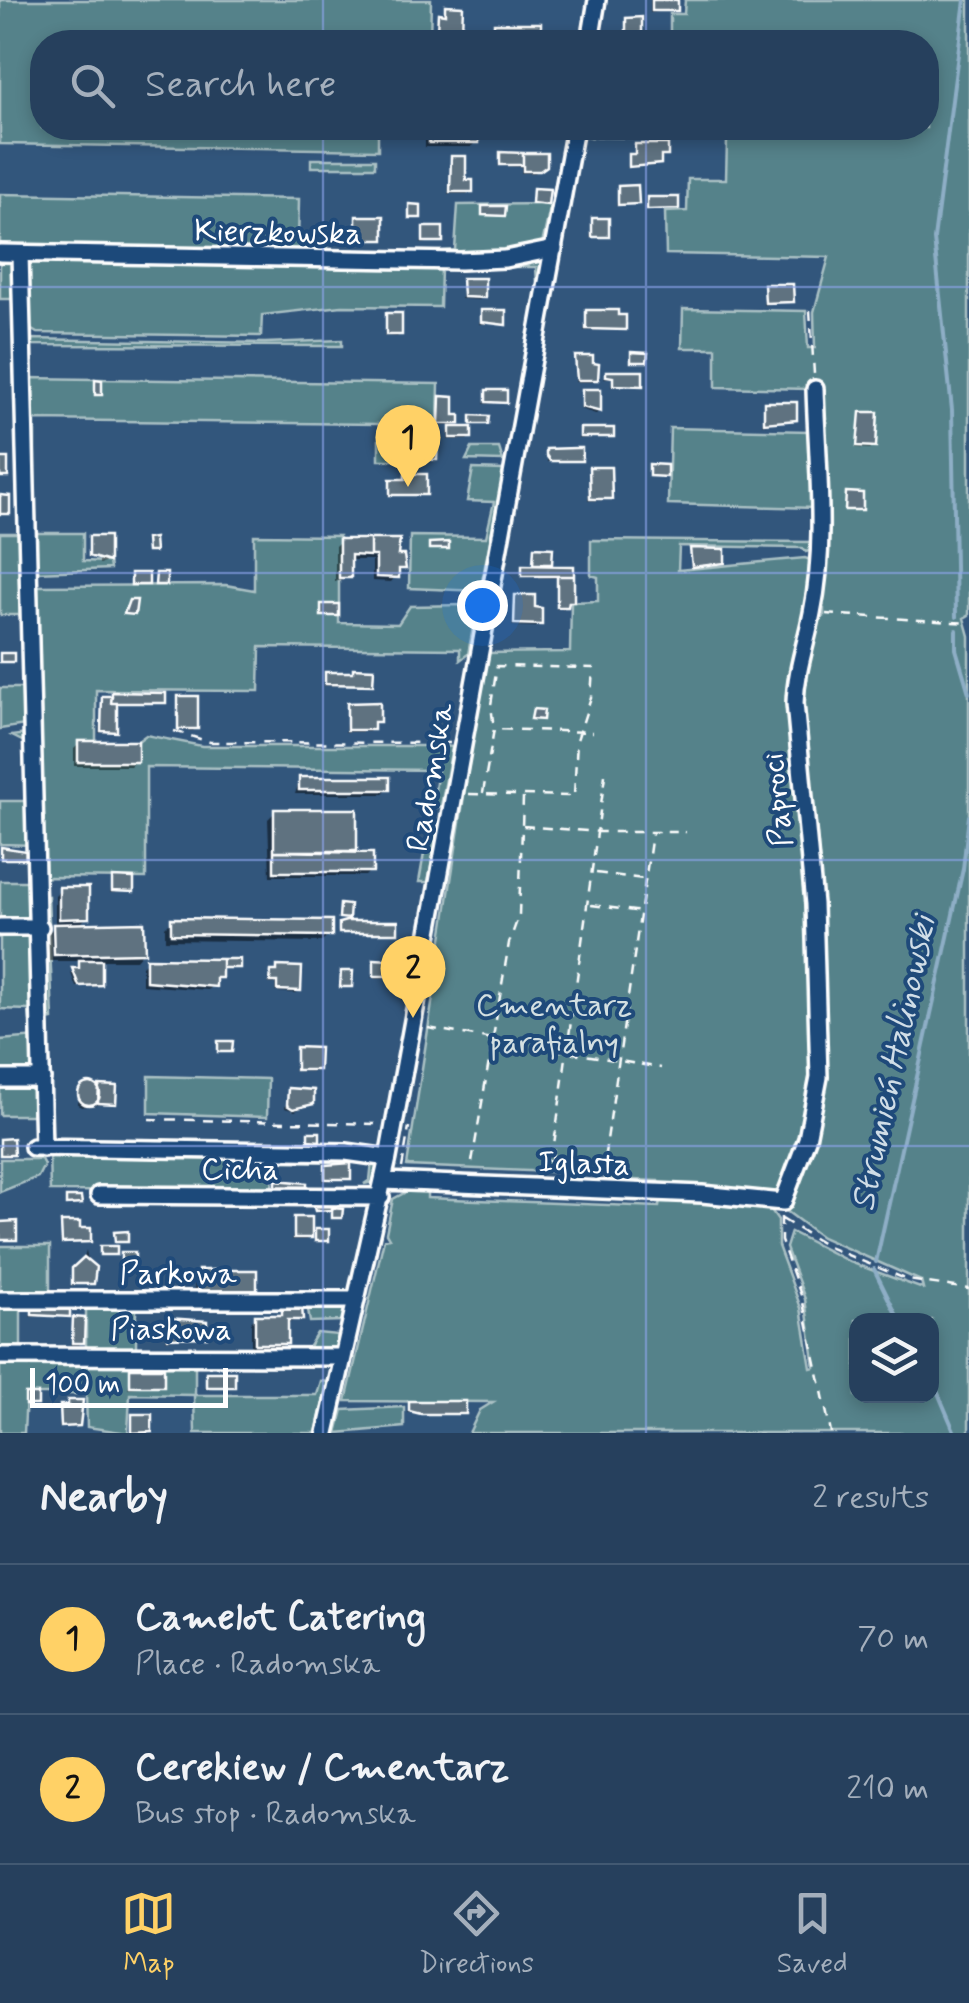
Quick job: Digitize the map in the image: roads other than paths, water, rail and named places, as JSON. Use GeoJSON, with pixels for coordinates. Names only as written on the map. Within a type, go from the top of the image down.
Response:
{"type":"FeatureCollection","features":[{"type":"Feature","properties":{"kind":"street"},"geometry":{"type":"LineString","coordinates":[[592,30],[597,0]]}},
{"type":"Feature","properties":{"kind":"street","name":"Radomska"},"geometry":{"type":"LineString","coordinates":[[326,1433],[394,1127],[573,140]]}},
{"type":"Feature","properties":{"kind":"street","name":"Kierzkowska"},"geometry":{"type":"LineString","coordinates":[[0,253],[460,260],[554,249]]}},
{"type":"Feature","properties":{"kind":"street"},"geometry":{"type":"LineString","coordinates":[[20,254],[40,927],[42,1079],[38,1148],[346,1152],[388,1158]]}},
{"type":"Feature","properties":{"kind":"street","name":"Paproci"},"geometry":{"type":"LineString","coordinates":[[782,1210],[806,1139],[820,1077],[814,904],[795,703],[796,678],[812,613],[820,513],[815,389]]}},
{"type":"Feature","properties":{"kind":"street"},"geometry":{"type":"LineString","coordinates":[[0,926],[40,927]]}},
{"type":"Feature","properties":{"kind":"street"},"geometry":{"type":"LineString","coordinates":[[0,1079],[42,1079]]}},
{"type":"Feature","properties":{"kind":"street","name":"Iglasta"},"geometry":{"type":"LineString","coordinates":[[382,1189],[702,1194],[782,1210]]}},
{"type":"Feature","properties":{"kind":"street","name":"Cicha"},"geometry":{"type":"LineString","coordinates":[[99,1195],[382,1189]]}},
{"type":"Feature","properties":{"kind":"street","name":"Parkowa"},"geometry":{"type":"LineString","coordinates":[[0,1300],[356,1300]]}},
{"type":"Feature","properties":{"kind":"street","name":"Piaskowa"},"geometry":{"type":"LineString","coordinates":[[0,1356],[343,1357]]}},
{"type":"Feature","properties":{"kind":"waterway","name":"Strumień Halinowski"},"geometry":{"type":"LineString","coordinates":[[956,617],[952,410],[934,239],[965,0]]}},
{"type":"Feature","properties":{"kind":"waterway","name":"Strumień Halinowski"},"geometry":{"type":"LineString","coordinates":[[956,630],[956,649],[969,693]]}},
{"type":"Feature","properties":{"kind":"waterway","name":"Strumień Halinowski"},"geometry":{"type":"LineString","coordinates":[[876,1262],[963,869],[969,816]]}},
{"type":"Feature","properties":{"kind":"waterway","name":"Strumień Halinowski"},"geometry":{"type":"LineString","coordinates":[[874,1269],[896,1313]]}},
{"type":"Feature","properties":{"kind":"waterway","name":"Strumień Halinowski"},"geometry":{"type":"LineString","coordinates":[[939,1395],[955,1433]]}},
{"type":"Feature","properties":{"kind":"place","name":"Camelot Catering"},"geometry":{"type":"Point","coordinates":[408,487]}},
{"type":"Feature","properties":{"kind":"place","name":"Cerekiew / Cmentarz"},"geometry":{"type":"Point","coordinates":[413,1018]}},
{"type":"Feature","properties":{"kind":"park label","name":"Cmentarz parafialny"},"geometry":{"type":"Point","coordinates":[554,1022]}}]}
